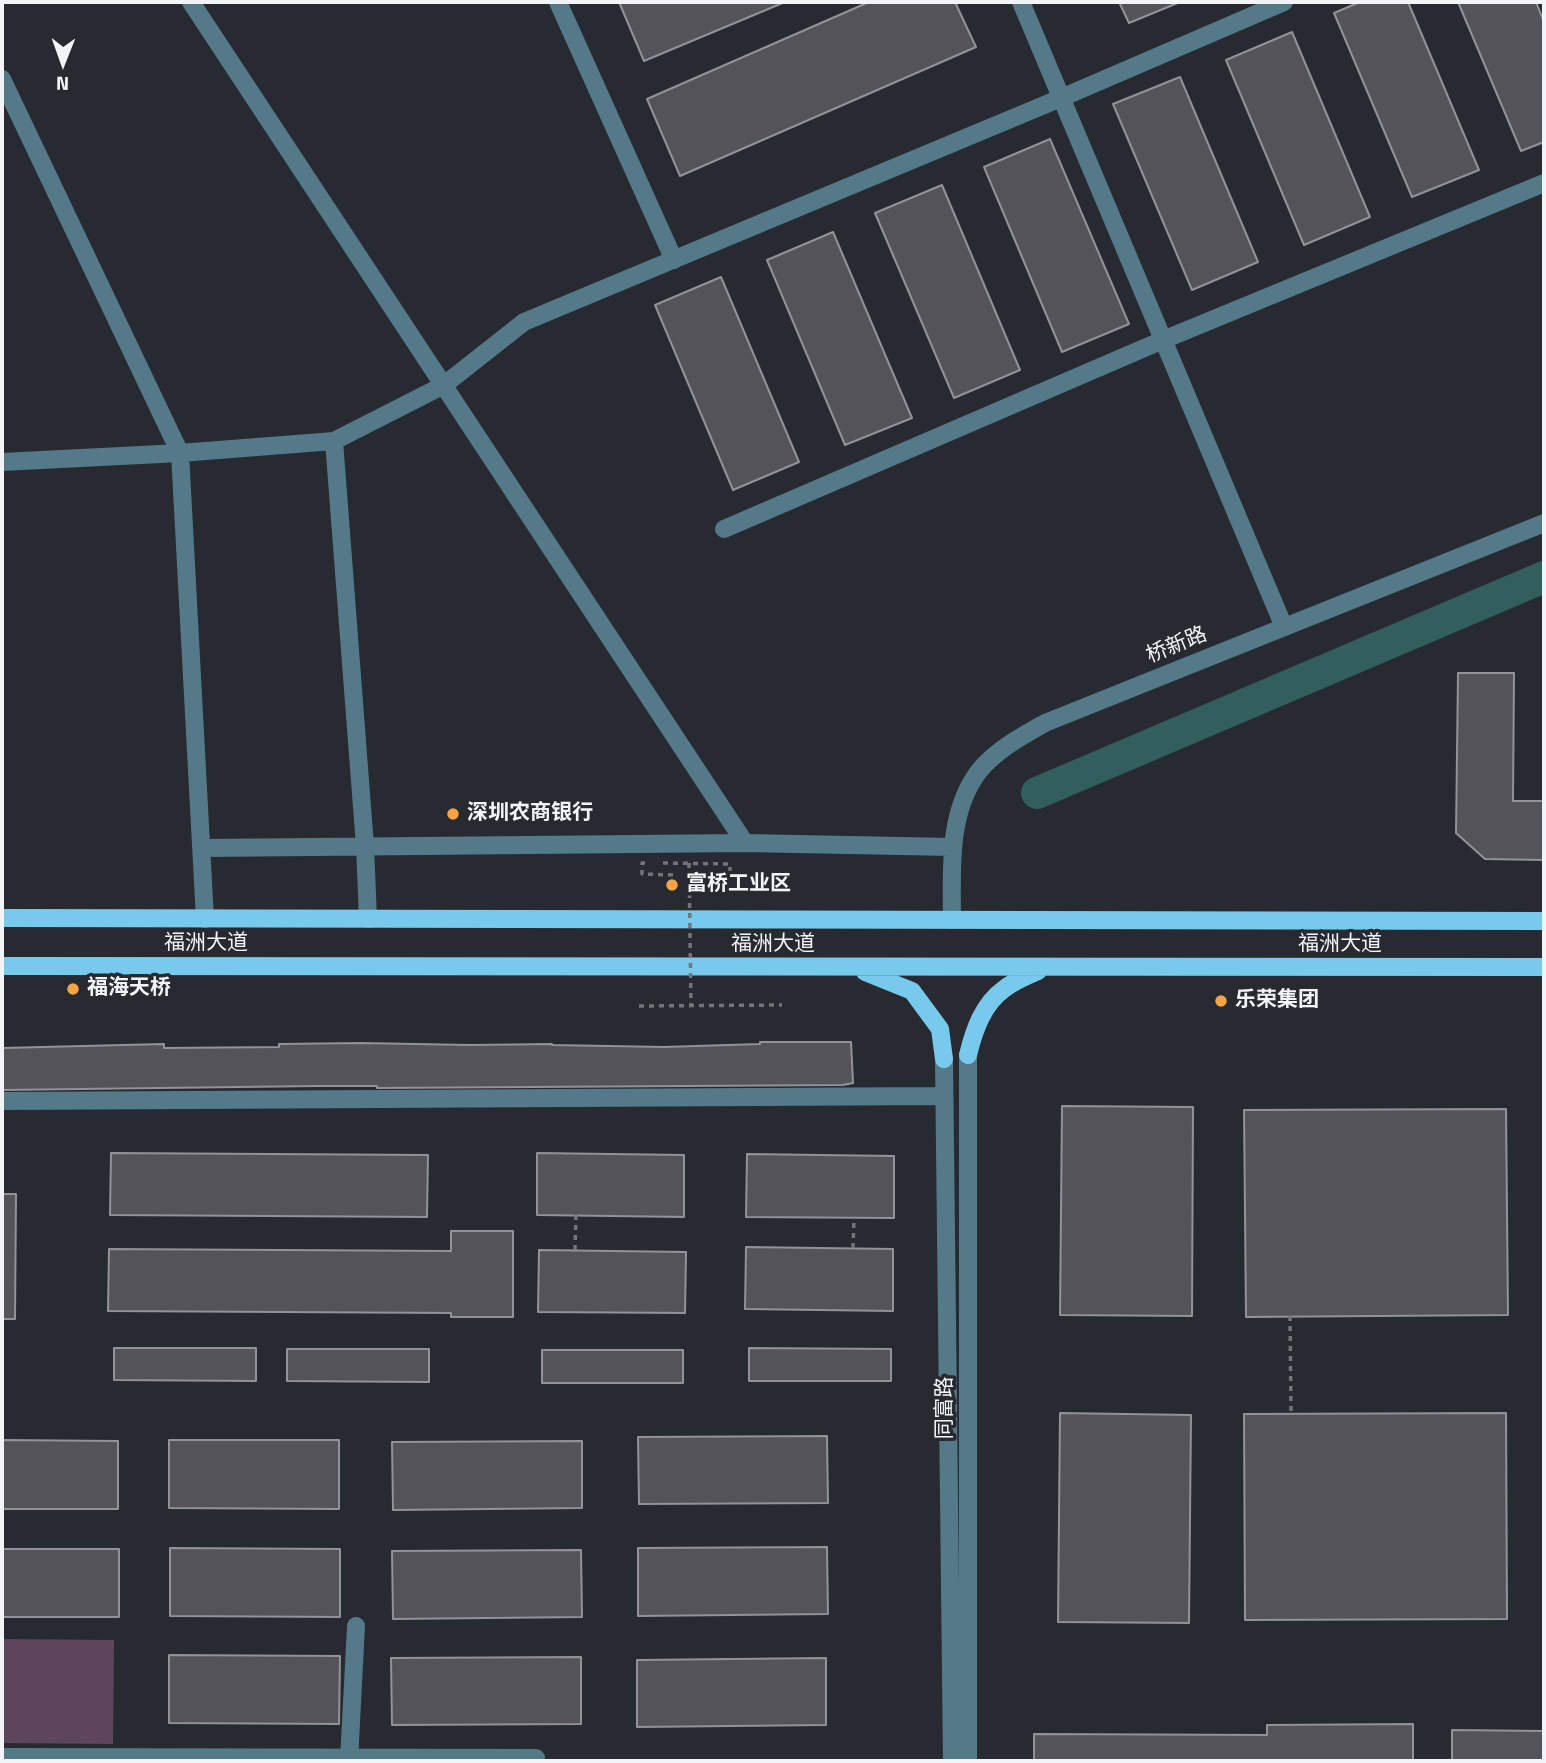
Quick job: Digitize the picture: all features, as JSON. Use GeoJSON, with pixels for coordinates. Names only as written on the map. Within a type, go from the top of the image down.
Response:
{"type":"FeatureCollection","features":[{"type":"Feature","properties":{"kind":"main road","name":"福洲大道"},"geometry":{"type":"LineString","coordinates":[[2,918],[1544,921]]}},
{"type":"Feature","properties":{"kind":"main road","name":"福洲大道"},"geometry":{"type":"LineString","coordinates":[[2,966],[1544,967]]}},
{"type":"Feature","properties":{"kind":"main road"},"geometry":{"type":"LineString","coordinates":[[855,968],[912,991],[940,1029],[944,1059]]}},
{"type":"Feature","properties":{"kind":"main road"},"geometry":{"type":"LineString","coordinates":[[968,1055],[975,1026],[989,1005],[1003,989],[1043,968]]}},
{"type":"Feature","properties":{"kind":"street"},"geometry":{"type":"LineString","coordinates":[[191,2],[745,843]]}},
{"type":"Feature","properties":{"kind":"street"},"geometry":{"type":"LineString","coordinates":[[558,2],[674,260]]}},
{"type":"Feature","properties":{"kind":"street"},"geometry":{"type":"LineString","coordinates":[[1021,2],[1284,627]]}},
{"type":"Feature","properties":{"kind":"street"},"geometry":{"type":"LineString","coordinates":[[2,462],[180,453],[334,441],[444,385],[524,321],[1061,98],[1284,2]]}},
{"type":"Feature","properties":{"kind":"street"},"geometry":{"type":"LineString","coordinates":[[2,79],[180,453],[205,919]]}},
{"type":"Feature","properties":{"kind":"street"},"geometry":{"type":"LineString","coordinates":[[724,529],[1163,340],[1544,183]]}},
{"type":"Feature","properties":{"kind":"street"},"geometry":{"type":"LineString","coordinates":[[334,441],[365,846],[368,919]]}},
{"type":"Feature","properties":{"kind":"street","name":"桥新路"},"geometry":{"type":"LineString","coordinates":[[952,920],[952,847],[963,800],[979,771],[1011,742],[1045,723],[1544,523]]}},
{"type":"Feature","properties":{"kind":"street"},"geometry":{"type":"LineString","coordinates":[[203,848],[745,843],[952,847]]}},
{"type":"Feature","properties":{"kind":"street","name":"同富路"},"geometry":{"type":"LineString","coordinates":[[968,1055],[968,1761]]}},
{"type":"Feature","properties":{"kind":"street","name":"同富路"},"geometry":{"type":"LineString","coordinates":[[944,1059],[952,1761]]}},
{"type":"Feature","properties":{"kind":"street"},"geometry":{"type":"LineString","coordinates":[[2,1101],[944,1096]]}},
{"type":"Feature","properties":{"kind":"street"},"geometry":{"type":"LineString","coordinates":[[349,1759],[356,1626]]}},
{"type":"Feature","properties":{"kind":"street"},"geometry":{"type":"LineString","coordinates":[[2,1757],[536,1758]]}},
{"type":"Feature","properties":{"kind":"path"},"geometry":{"type":"LineString","coordinates":[[675,875],[642,874],[642,863],[730,863],[730,875],[699,875]]}},
{"type":"Feature","properties":{"kind":"path"},"geometry":{"type":"LineString","coordinates":[[690,863],[691,1005]]}},
{"type":"Feature","properties":{"kind":"path"},"geometry":{"type":"LineString","coordinates":[[639,1006],[782,1005]]}},
{"type":"Feature","properties":{"kind":"path"},"geometry":{"type":"LineString","coordinates":[[575,1250],[576,1215]]}},
{"type":"Feature","properties":{"kind":"path"},"geometry":{"type":"LineString","coordinates":[[853,1248],[854,1218]]}},
{"type":"Feature","properties":{"kind":"path"},"geometry":{"type":"LineString","coordinates":[[1290,1316],[1291,1414]]}},
{"type":"Feature","properties":{"kind":"shaded area"},"geometry":{"type":"Polygon","coordinates":[[[2,1639],[114,1640],[113,1744],[2,1743],[2,1639]]]}},
{"type":"Feature","properties":{"kind":"building"},"geometry":{"type":"Polygon","coordinates":[[[619,2],[785,2],[644,61],[619,2]]]}},
{"type":"Feature","properties":{"kind":"building"},"geometry":{"type":"Polygon","coordinates":[[[869,2],[955,2],[976,47],[680,176],[647,99],[869,2]]]}},
{"type":"Feature","properties":{"kind":"building"},"geometry":{"type":"Polygon","coordinates":[[[1119,2],[1180,2],[1129,23],[1119,2]]]}},
{"type":"Feature","properties":{"kind":"building"},"geometry":{"type":"Polygon","coordinates":[[[1360,2],[1408,2],[1479,170],[1412,197],[1334,13],[1360,2]]]}},
{"type":"Feature","properties":{"kind":"building"},"geometry":{"type":"Polygon","coordinates":[[[1458,2],[1536,2],[1544,22],[1544,142],[1521,151],[1458,2]]]}},
{"type":"Feature","properties":{"kind":"building"},"geometry":{"type":"Polygon","coordinates":[[[1292,32],[1370,217],[1304,245],[1226,60],[1292,32]]]}},
{"type":"Feature","properties":{"kind":"building"},"geometry":{"type":"Polygon","coordinates":[[[1180,77],[1258,262],[1192,290],[1113,104],[1180,77]]]}},
{"type":"Feature","properties":{"kind":"building"},"geometry":{"type":"Polygon","coordinates":[[[1050,139],[1129,324],[1062,352],[984,167],[1050,139]]]}},
{"type":"Feature","properties":{"kind":"building"},"geometry":{"type":"Polygon","coordinates":[[[942,185],[1020,370],[954,398],[875,213],[942,185]]]}},
{"type":"Feature","properties":{"kind":"building"},"geometry":{"type":"Polygon","coordinates":[[[833,232],[912,418],[845,445],[767,260],[833,232]]]}},
{"type":"Feature","properties":{"kind":"building"},"geometry":{"type":"Polygon","coordinates":[[[721,277],[799,462],[733,490],[655,305],[721,277]]]}},
{"type":"Feature","properties":{"kind":"building"},"geometry":{"type":"Polygon","coordinates":[[[1458,673],[1514,673],[1513,801],[1544,801],[1544,860],[1485,859],[1456,833],[1458,673]]]}},
{"type":"Feature","properties":{"kind":"building"},"geometry":{"type":"Polygon","coordinates":[[[760,1042],[851,1042],[853,1083],[2,1090],[2,1048],[164,1044],[164,1048],[279,1047],[279,1044],[361,1043],[664,1047],[760,1042]]]}},
{"type":"Feature","properties":{"kind":"building"},"geometry":{"type":"Polygon","coordinates":[[[1062,1106],[1193,1107],[1192,1316],[1060,1315],[1062,1106]]]}},
{"type":"Feature","properties":{"kind":"building"},"geometry":{"type":"Polygon","coordinates":[[[1506,1109],[1508,1315],[1246,1317],[1244,1110],[1506,1109]]]}},
{"type":"Feature","properties":{"kind":"building"},"geometry":{"type":"Polygon","coordinates":[[[111,1153],[428,1155],[427,1217],[110,1215],[111,1153]]]}},
{"type":"Feature","properties":{"kind":"building"},"geometry":{"type":"Polygon","coordinates":[[[537,1153],[684,1155],[684,1217],[537,1215],[537,1153]]]}},
{"type":"Feature","properties":{"kind":"building"},"geometry":{"type":"Polygon","coordinates":[[[747,1154],[894,1156],[894,1218],[746,1217],[747,1154]]]}},
{"type":"Feature","properties":{"kind":"building"},"geometry":{"type":"Polygon","coordinates":[[[2,1194],[16,1194],[15,1319],[2,1319],[2,1194]]]}},
{"type":"Feature","properties":{"kind":"building"},"geometry":{"type":"Polygon","coordinates":[[[451,1231],[513,1231],[513,1317],[451,1317],[451,1313],[108,1311],[109,1249],[451,1251],[451,1231]]]}},
{"type":"Feature","properties":{"kind":"building"},"geometry":{"type":"Polygon","coordinates":[[[746,1247],[893,1249],[893,1311],[745,1309],[746,1247]]]}},
{"type":"Feature","properties":{"kind":"building"},"geometry":{"type":"Polygon","coordinates":[[[539,1250],[686,1252],[685,1313],[538,1312],[539,1250]]]}},
{"type":"Feature","properties":{"kind":"building"},"geometry":{"type":"Polygon","coordinates":[[[114,1348],[256,1348],[256,1381],[114,1380],[114,1348]]]}},
{"type":"Feature","properties":{"kind":"building"},"geometry":{"type":"Polygon","coordinates":[[[749,1348],[891,1349],[891,1381],[749,1381],[749,1348]]]}},
{"type":"Feature","properties":{"kind":"building"},"geometry":{"type":"Polygon","coordinates":[[[287,1349],[429,1349],[429,1382],[287,1381],[287,1349]]]}},
{"type":"Feature","properties":{"kind":"building"},"geometry":{"type":"Polygon","coordinates":[[[542,1350],[683,1350],[683,1383],[542,1383],[542,1350]]]}},
{"type":"Feature","properties":{"kind":"building"},"geometry":{"type":"Polygon","coordinates":[[[1060,1413],[1191,1415],[1189,1623],[1058,1622],[1060,1413]]]}},
{"type":"Feature","properties":{"kind":"building"},"geometry":{"type":"Polygon","coordinates":[[[1506,1413],[1507,1619],[1245,1620],[1244,1414],[1506,1413]]]}},
{"type":"Feature","properties":{"kind":"building"},"geometry":{"type":"Polygon","coordinates":[[[827,1436],[828,1503],[639,1504],[638,1437],[827,1436]]]}},
{"type":"Feature","properties":{"kind":"building"},"geometry":{"type":"Polygon","coordinates":[[[2,1440],[118,1441],[118,1509],[2,1509],[2,1440]]]}},
{"type":"Feature","properties":{"kind":"building"},"geometry":{"type":"Polygon","coordinates":[[[169,1440],[339,1440],[339,1509],[169,1508],[169,1440]]]}},
{"type":"Feature","properties":{"kind":"building"},"geometry":{"type":"Polygon","coordinates":[[[582,1441],[582,1508],[393,1510],[392,1442],[582,1441]]]}},
{"type":"Feature","properties":{"kind":"building"},"geometry":{"type":"Polygon","coordinates":[[[827,1547],[828,1614],[638,1616],[638,1548],[827,1547]]]}},
{"type":"Feature","properties":{"kind":"building"},"geometry":{"type":"Polygon","coordinates":[[[170,1548],[340,1549],[340,1617],[170,1616],[170,1548]]]}},
{"type":"Feature","properties":{"kind":"building"},"geometry":{"type":"Polygon","coordinates":[[[2,1549],[119,1549],[119,1617],[2,1617],[2,1549]]]}},
{"type":"Feature","properties":{"kind":"building"},"geometry":{"type":"Polygon","coordinates":[[[581,1550],[582,1617],[393,1619],[392,1551],[581,1550]]]}},
{"type":"Feature","properties":{"kind":"building"},"geometry":{"type":"Polygon","coordinates":[[[169,1655],[340,1656],[339,1724],[169,1723],[169,1655]]]}},
{"type":"Feature","properties":{"kind":"building"},"geometry":{"type":"Polygon","coordinates":[[[581,1657],[581,1724],[392,1725],[391,1658],[581,1657]]]}},
{"type":"Feature","properties":{"kind":"building"},"geometry":{"type":"Polygon","coordinates":[[[826,1658],[826,1725],[637,1727],[637,1660],[826,1658]]]}},
{"type":"Feature","properties":{"kind":"building"},"geometry":{"type":"Polygon","coordinates":[[[1413,1724],[1413,1761],[1034,1761],[1034,1734],[1267,1735],[1267,1725],[1413,1724]]]}},
{"type":"Feature","properties":{"kind":"building"},"geometry":{"type":"Polygon","coordinates":[[[1452,1730],[1544,1731],[1544,1761],[1452,1761],[1452,1730]]]}},
{"type":"Feature","properties":{"kind":"waterway"},"geometry":{"type":"LineString","coordinates":[[1037,793],[1544,577]]}},
{"type":"Feature","properties":{"kind":"place","name":"深圳农商银行"},"geometry":{"type":"Point","coordinates":[453,814]}},
{"type":"Feature","properties":{"kind":"place","name":"富桥工业区"},"geometry":{"type":"Point","coordinates":[672,885]}},
{"type":"Feature","properties":{"kind":"place","name":"福海天桥"},"geometry":{"type":"Point","coordinates":[73,989]}},
{"type":"Feature","properties":{"kind":"place","name":"乐荣集团"},"geometry":{"type":"Point","coordinates":[1221,1001]}}]}
